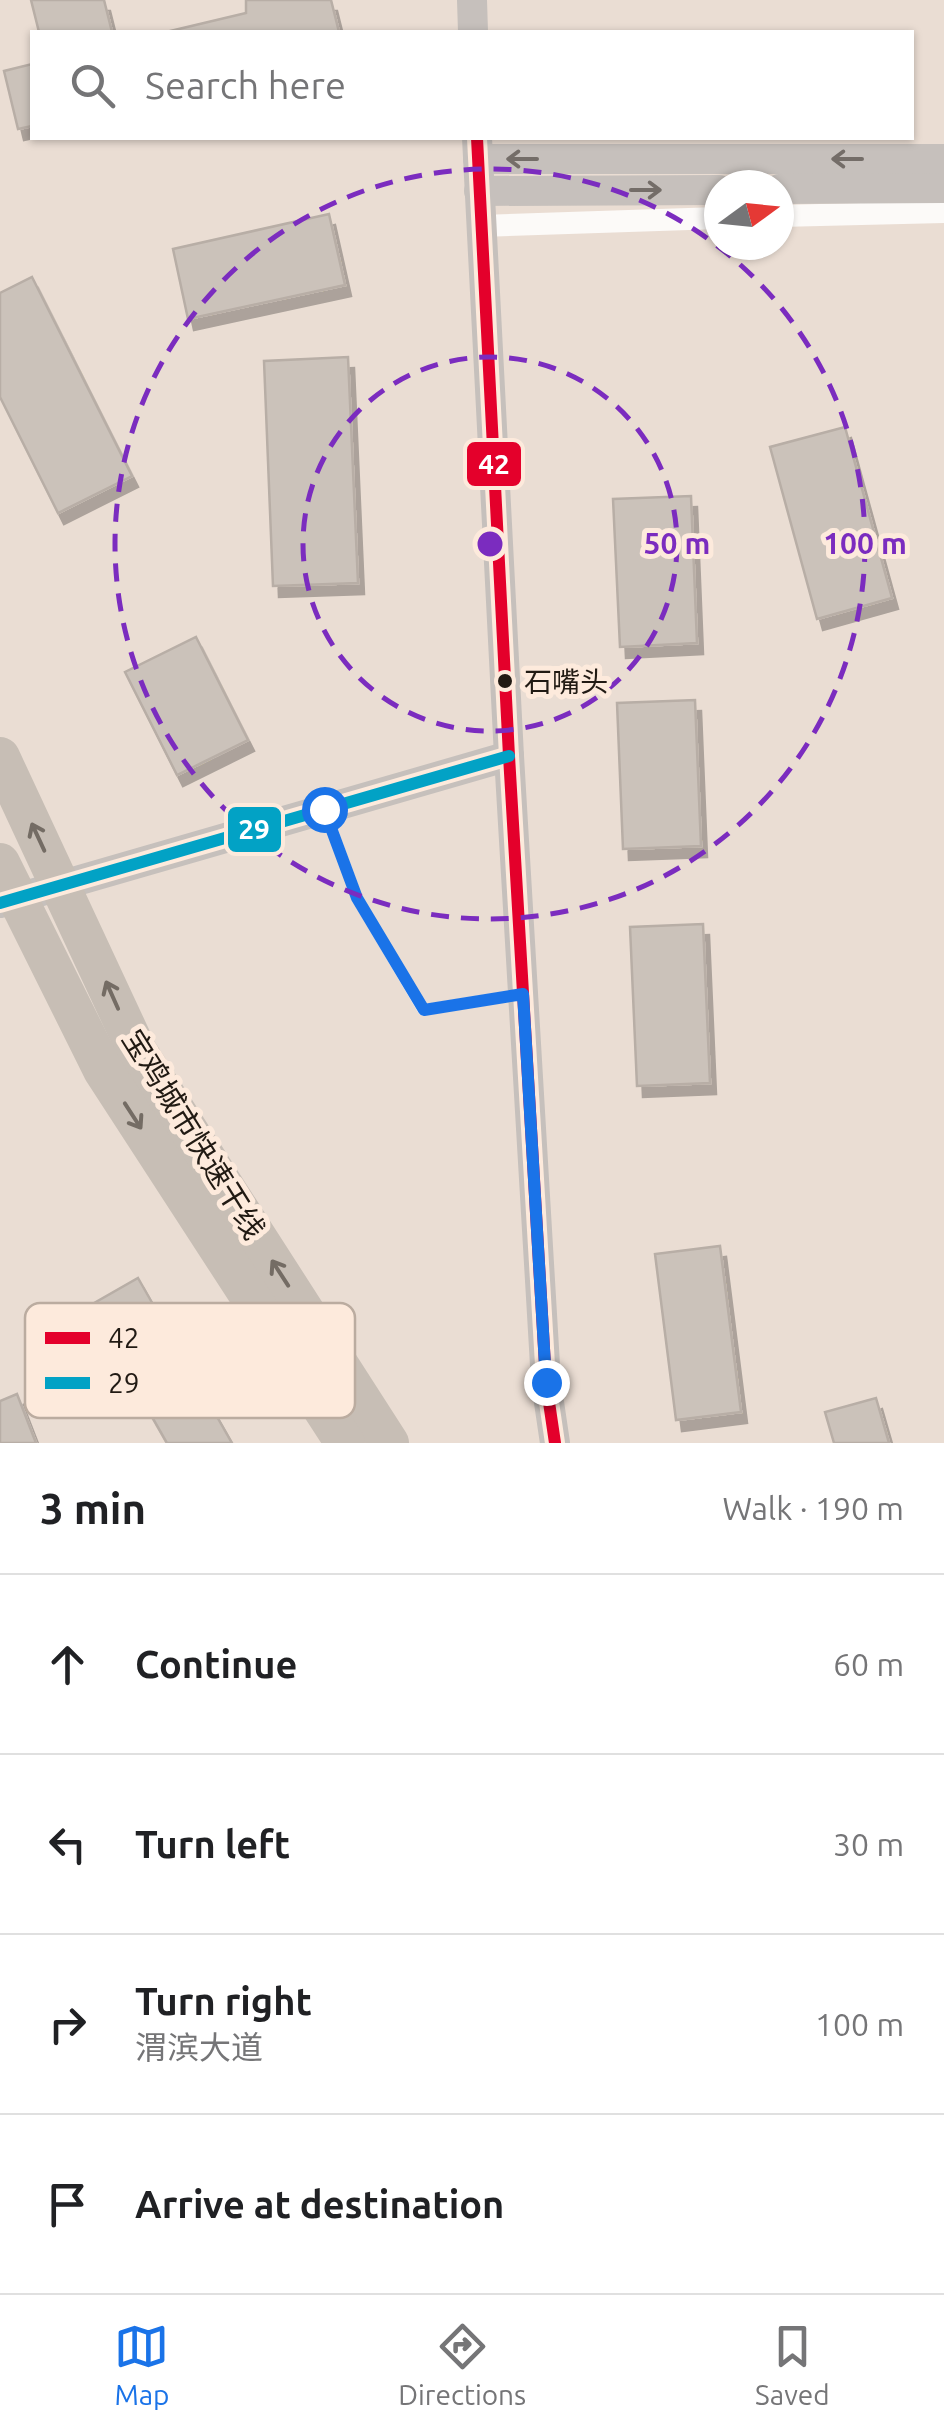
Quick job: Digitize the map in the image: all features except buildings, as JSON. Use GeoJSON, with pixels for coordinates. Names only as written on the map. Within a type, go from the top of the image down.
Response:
{"type":"FeatureCollection","features":[{"type":"Feature","properties":{"kind":"highway","name":"宝鸡城市快速干线"},"geometry":{"type":"LineString","coordinates":[[0,757],[137,1051],[299,1303]]}},
{"type":"Feature","properties":{"kind":"highway","name":"宝鸡城市快速干线"},"geometry":{"type":"LineString","coordinates":[[0,864],[103,1070],[254,1303]]}},
{"type":"Feature","properties":{"kind":"highway","name":"宝鸡城市快速干线"},"geometry":{"type":"LineString","coordinates":[[355,1390],[389,1443]]}},
{"type":"Feature","properties":{"kind":"highway","name":"宝鸡城市快速干线"},"geometry":{"type":"LineString","coordinates":[[329,1418],[345,1443]]}},
{"type":"Feature","properties":{"kind":"main road"},"geometry":{"type":"LineString","coordinates":[[472,0],[474,30]]}},
{"type":"Feature","properties":{"kind":"main road"},"geometry":{"type":"LineString","coordinates":[[549,1440],[477,148],[944,159]]}},
{"type":"Feature","properties":{"kind":"main road"},"geometry":{"type":"LineString","coordinates":[[794,190],[944,188]]}},
{"type":"Feature","properties":{"kind":"main road"},"geometry":{"type":"LineString","coordinates":[[479,191],[704,190]]}},
{"type":"Feature","properties":{"kind":"main road"},"geometry":{"type":"LineString","coordinates":[[0,904],[509,756]]}},
{"type":"Feature","properties":{"kind":"street"},"geometry":{"type":"LineString","coordinates":[[794,216],[944,212]]}},
{"type":"Feature","properties":{"kind":"street"},"geometry":{"type":"LineString","coordinates":[[480,226],[704,219]]}},
{"type":"Feature","properties":{"kind":"lane"},"geometry":{"type":"LineString","coordinates":[[324,809],[357,898],[424,1010],[523,994]]}},
{"type":"Feature","properties":{"kind":"transit line","name":"42"},"geometry":{"type":"LineString","coordinates":[[477,140],[546,1382],[555,1443]]}},
{"type":"Feature","properties":{"kind":"transit line","name":"29"},"geometry":{"type":"LineString","coordinates":[[0,903],[509,756]]}},
{"type":"Feature","properties":{"kind":"place","name":"石嘴头"},"geometry":{"type":"Point","coordinates":[505,681]}},
{"type":"Feature","properties":{"kind":"route"},"geometry":{"type":"LineString","coordinates":[[324,809],[357,898],[424,1010],[523,994],[546,1382]]}}]}
